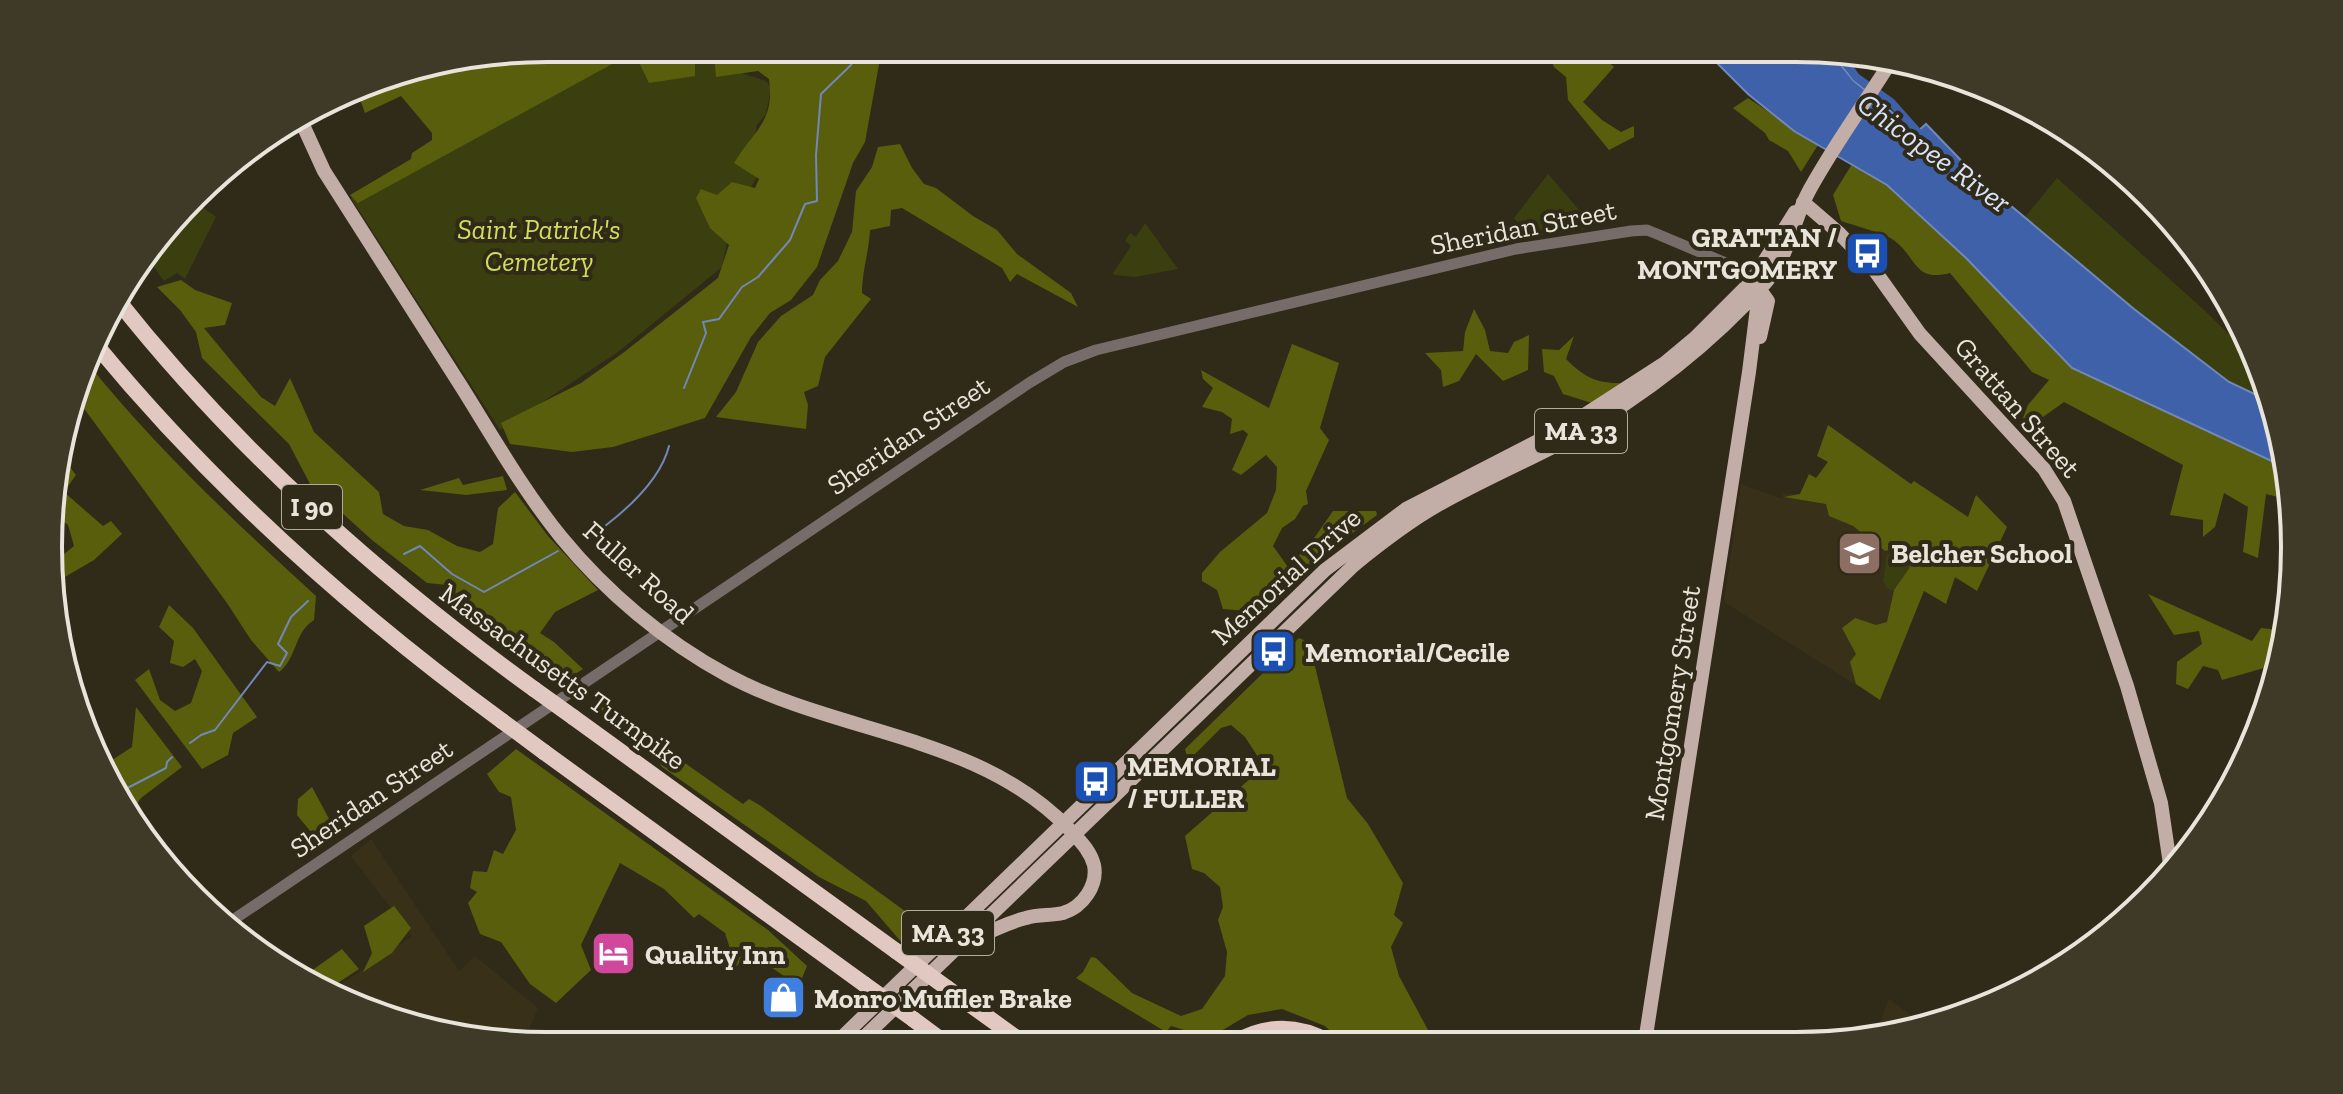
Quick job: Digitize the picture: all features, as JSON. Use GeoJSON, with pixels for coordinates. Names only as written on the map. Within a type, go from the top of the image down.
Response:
{"type":"FeatureCollection","features":[{"type":"Feature","properties":{"kind":"highway","name":"Massachusetts Turnpike"},"geometry":{"type":"LineString","coordinates":[[125,308],[202,398],[296,493],[404,590],[534,689],[1008,1032]]}},
{"type":"Feature","properties":{"kind":"highway","name":"I 90"},"geometry":{"type":"LineString","coordinates":[[103,353],[196,457],[291,550],[376,624],[544,752],[930,1032]]}},
{"type":"Feature","properties":{"kind":"highway"},"geometry":{"type":"LineString","coordinates":[[1259,1032],[1278,1028],[1304,1032]]}},
{"type":"Feature","properties":{"kind":"main road","name":"Memorial Drive"},"geometry":{"type":"LineString","coordinates":[[869,1032],[1241,650],[1351,549],[1415,504],[1553,434],[1611,399],[1680,350],[1777,267],[1788,231],[1803,202],[1885,70]]}},
{"type":"Feature","properties":{"kind":"main road","name":"Fuller Road"},"geometry":{"type":"LineString","coordinates":[[304,127],[324,171],[545,515],[595,575],[661,632],[698,658],[758,691],[823,716],[907,739],[975,764],[1030,796],[1069,829],[1090,852],[1094,882],[1077,906],[1064,913],[1031,916],[994,928],[948,954]]}},
{"type":"Feature","properties":{"kind":"main road","name":"Grattan Street"},"geometry":{"type":"LineString","coordinates":[[1803,202],[1873,269],[1920,334],[2054,483],[2074,525],[2130,699],[2161,803],[2169,857]]}},
{"type":"Feature","properties":{"kind":"main road","name":"Memorial Drive"},"geometry":{"type":"LineString","coordinates":[[848,1032],[1372,550],[1438,505],[1556,445],[1607,416],[1661,379],[1725,325],[1756,284]]}},
{"type":"Feature","properties":{"kind":"main road"},"geometry":{"type":"LineString","coordinates":[[1725,325],[1760,323],[1768,301],[1756,284]]}},
{"type":"Feature","properties":{"kind":"main road","name":"Montgomery Street"},"geometry":{"type":"LineString","coordinates":[[1647,1032],[1749,372],[1760,323]]}},
{"type":"Feature","properties":{"kind":"street","name":"Sheridan Street"},"geometry":{"type":"LineString","coordinates":[[235,919],[1029,383],[1076,357],[1441,266],[1583,236],[1647,230],[1740,269],[1756,284]]}},
{"type":"Feature","properties":{"kind":"shaded area","name":"Belcher School"},"geometry":{"type":"Polygon","coordinates":[[[1828,425],[1911,484],[1914,481],[1976,587],[1931,570],[1880,700],[1724,602],[1741,484],[1782,499],[1783,494],[1800,494],[1809,474],[1816,478],[1828,461],[1817,456],[1828,425]]]}},
{"type":"Feature","properties":{"kind":"shaded area"},"geometry":{"type":"Polygon","coordinates":[[[371,839],[459,971],[475,956],[538,1008],[528,1031],[452,1023],[391,1006],[340,985],[412,936],[351,856],[371,839]]]}},
{"type":"Feature","properties":{"kind":"shaded area"},"geometry":{"type":"Polygon","coordinates":[[[1889,999],[1914,1017],[1891,1023],[1879,1025],[1889,999]]]}},
{"type":"Feature","properties":{"kind":"green space","name":"Saint Patrick's Cemetery"},"geometry":{"type":"Polygon","coordinates":[[[597,62],[707,62],[766,81],[771,88],[766,114],[757,125],[754,140],[760,172],[732,219],[722,267],[618,352],[500,430],[351,198],[597,62]]]}},
{"type":"Feature","properties":{"kind":"green space"},"geometry":{"type":"Polygon","coordinates":[[[616,62],[358,203],[350,195],[411,159],[412,153],[432,140],[432,133],[401,96],[365,113],[360,99],[452,71],[515,63],[616,62]]]}},
{"type":"Feature","properties":{"kind":"green space"},"geometry":{"type":"Polygon","coordinates":[[[639,62],[695,62],[695,76],[649,83],[639,62]]]}},
{"type":"Feature","properties":{"kind":"green space"},"geometry":{"type":"Polygon","coordinates":[[[715,62],[879,62],[865,142],[853,163],[817,267],[791,300],[770,313],[751,337],[705,418],[613,447],[572,452],[510,444],[501,423],[581,383],[718,278],[729,245],[710,228],[696,198],[701,189],[717,195],[732,182],[755,188],[759,179],[734,163],[766,116],[770,94],[769,79],[758,71],[716,77],[715,62]]]}},
{"type":"Feature","properties":{"kind":"green space"},"geometry":{"type":"Polygon","coordinates":[[[1552,62],[1609,62],[1614,67],[1583,102],[1621,132],[1634,126],[1634,137],[1609,150],[1568,100],[1566,77],[1552,62]]]}},
{"type":"Feature","properties":{"kind":"green space"},"geometry":{"type":"Polygon","coordinates":[[[1748,98],[1818,145],[1801,172],[1788,151],[1769,140],[1765,133],[1733,108],[1748,98]]]}},
{"type":"Feature","properties":{"kind":"green space"},"geometry":{"type":"Polygon","coordinates":[[[900,144],[924,184],[936,188],[997,230],[1017,254],[1071,293],[1078,307],[1017,274],[1010,282],[1002,268],[902,208],[891,210],[890,226],[870,230],[862,293],[871,299],[825,357],[818,386],[804,392],[808,405],[806,429],[716,417],[736,392],[758,342],[781,316],[813,295],[820,280],[838,261],[852,232],[856,191],[872,167],[878,147],[900,144]]]}},
{"type":"Feature","properties":{"kind":"green space"},"geometry":{"type":"Polygon","coordinates":[[[1852,164],[1887,185],[1966,258],[2072,368],[2274,462],[2278,497],[2266,494],[2258,558],[2243,552],[2248,507],[2224,493],[2215,527],[2203,537],[2203,520],[2170,515],[2183,465],[2064,402],[2036,422],[2019,428],[2028,405],[2049,380],[2032,372],[1950,273],[1939,275],[1923,272],[1895,241],[1841,221],[1833,195],[1852,164]]]}},
{"type":"Feature","properties":{"kind":"green space"},"geometry":{"type":"Polygon","coordinates":[[[1548,174],[1594,227],[1531,237],[1514,218],[1548,174]]]}},
{"type":"Feature","properties":{"kind":"green space"},"geometry":{"type":"Polygon","coordinates":[[[2057,178],[2235,340],[2256,395],[2229,382],[2134,309],[2025,217],[2057,178]]]}},
{"type":"Feature","properties":{"kind":"green space"},"geometry":{"type":"Polygon","coordinates":[[[202,207],[216,217],[185,279],[177,273],[164,281],[153,265],[202,207]]]}},
{"type":"Feature","properties":{"kind":"green space"},"geometry":{"type":"Polygon","coordinates":[[[1145,223],[1178,269],[1135,277],[1115,275],[1113,273],[1131,246],[1125,241],[1130,233],[1136,237],[1145,223]]]}},
{"type":"Feature","properties":{"kind":"green space"},"geometry":{"type":"Polygon","coordinates":[[[181,280],[195,290],[232,303],[225,325],[204,328],[261,397],[275,406],[290,378],[314,432],[379,492],[383,514],[404,526],[428,530],[457,546],[480,552],[493,544],[498,508],[515,492],[548,536],[598,590],[555,612],[540,633],[583,669],[558,685],[539,661],[515,651],[503,633],[450,600],[447,585],[427,583],[372,540],[310,484],[289,444],[202,358],[196,332],[157,287],[181,280]]]}},
{"type":"Feature","properties":{"kind":"green space"},"geometry":{"type":"Polygon","coordinates":[[[1474,309],[1485,330],[1490,351],[1508,353],[1514,342],[1529,335],[1528,370],[1503,381],[1476,354],[1459,381],[1443,387],[1441,370],[1425,353],[1463,351],[1465,332],[1474,309]]]}},
{"type":"Feature","properties":{"kind":"green space"},"geometry":{"type":"Polygon","coordinates":[[[1574,336],[1566,359],[1574,366],[1594,379],[1629,383],[1595,404],[1563,394],[1554,376],[1544,372],[1542,349],[1559,350],[1574,336]]]}},
{"type":"Feature","properties":{"kind":"green space"},"geometry":{"type":"Polygon","coordinates":[[[1292,344],[1339,363],[1320,428],[1329,440],[1306,491],[1308,504],[1282,528],[1273,546],[1288,567],[1310,544],[1333,511],[1376,511],[1377,515],[1247,611],[1223,609],[1217,590],[1202,581],[1202,573],[1220,552],[1267,513],[1276,490],[1277,467],[1266,455],[1241,475],[1232,470],[1248,434],[1243,430],[1230,434],[1232,419],[1222,412],[1202,407],[1213,388],[1203,379],[1201,370],[1269,408],[1292,344]]]}},
{"type":"Feature","properties":{"kind":"green space"},"geometry":{"type":"Polygon","coordinates":[[[95,372],[170,456],[316,596],[314,620],[307,625],[285,667],[279,672],[251,640],[83,407],[95,372]]]}},
{"type":"Feature","properties":{"kind":"green space"},"geometry":{"type":"Polygon","coordinates":[[[1828,425],[1911,484],[1914,481],[1968,517],[1976,495],[2007,527],[1977,591],[1955,577],[1946,604],[1924,591],[1880,700],[1856,684],[1850,662],[1856,654],[1842,628],[1855,618],[1876,625],[1887,622],[1894,590],[1910,567],[1906,546],[1885,551],[1853,526],[1829,516],[1826,504],[1784,497],[1800,494],[1809,474],[1816,478],[1828,462],[1817,456],[1828,425]]]}},
{"type":"Feature","properties":{"kind":"green space"},"geometry":{"type":"Polygon","coordinates":[[[69,466],[76,475],[65,490],[66,484],[69,466]]]}},
{"type":"Feature","properties":{"kind":"green space"},"geometry":{"type":"Polygon","coordinates":[[[503,476],[507,490],[466,495],[420,490],[459,478],[463,485],[503,476]]]}},
{"type":"Feature","properties":{"kind":"green space"},"geometry":{"type":"Polygon","coordinates":[[[65,493],[103,526],[111,521],[122,534],[94,560],[63,578],[62,556],[74,546],[68,525],[63,521],[65,493]]]}},
{"type":"Feature","properties":{"kind":"green space"},"geometry":{"type":"Polygon","coordinates":[[[1887,554],[1910,559],[1910,567],[1894,590],[1887,589],[1883,581],[1887,554]]]}},
{"type":"Feature","properties":{"kind":"green space"},"geometry":{"type":"Polygon","coordinates":[[[2148,594],[2252,641],[2261,628],[2274,629],[2265,668],[2222,680],[2218,670],[2203,666],[2188,689],[2176,684],[2177,662],[2202,644],[2199,631],[2174,635],[2148,594]]]}},
{"type":"Feature","properties":{"kind":"green space"},"geometry":{"type":"Polygon","coordinates":[[[169,605],[193,628],[257,717],[233,733],[228,755],[202,769],[135,680],[149,669],[160,700],[175,711],[191,703],[202,671],[195,659],[183,667],[170,663],[174,641],[159,627],[169,605]]]}},
{"type":"Feature","properties":{"kind":"green space"},"geometry":{"type":"Polygon","coordinates":[[[1299,638],[1320,647],[1314,662],[1347,798],[1368,824],[1403,883],[1394,915],[1403,923],[1391,947],[1399,976],[1429,1032],[1331,1032],[1325,1026],[1282,1009],[1248,1015],[1219,1032],[1187,1032],[1171,1026],[1166,1032],[1076,978],[1091,957],[1096,958],[1132,993],[1181,1016],[1202,1009],[1225,976],[1227,952],[1218,920],[1223,907],[1220,887],[1204,873],[1192,869],[1185,836],[1251,778],[1260,760],[1245,737],[1231,725],[1221,728],[1188,761],[1185,749],[1299,638]]]}},
{"type":"Feature","properties":{"kind":"green space"},"geometry":{"type":"Polygon","coordinates":[[[601,699],[614,713],[743,804],[749,799],[761,806],[924,925],[903,944],[866,901],[819,877],[662,767],[651,751],[614,726],[596,703],[601,699]]]}},
{"type":"Feature","properties":{"kind":"green space"},"geometry":{"type":"Polygon","coordinates":[[[136,707],[182,767],[136,804],[111,761],[132,747],[136,707]]]}},
{"type":"Feature","properties":{"kind":"green space"},"geometry":{"type":"Polygon","coordinates":[[[516,749],[768,930],[807,966],[802,978],[788,979],[748,951],[736,967],[725,933],[699,914],[694,918],[664,889],[620,863],[581,945],[591,970],[556,1003],[530,984],[501,942],[480,934],[468,903],[477,892],[470,888],[473,871],[487,872],[494,850],[503,854],[516,830],[511,797],[499,792],[487,774],[516,749]]]}},
{"type":"Feature","properties":{"kind":"green space"},"geometry":{"type":"Polygon","coordinates":[[[312,787],[335,830],[334,837],[320,843],[297,815],[298,799],[312,787]]]}},
{"type":"Feature","properties":{"kind":"green space"},"geometry":{"type":"Polygon","coordinates":[[[394,906],[411,928],[392,953],[363,972],[372,953],[364,926],[394,906]]]}},
{"type":"Feature","properties":{"kind":"green space"},"geometry":{"type":"Polygon","coordinates":[[[342,949],[359,969],[336,984],[311,971],[342,949]]]}},
{"type":"Feature","properties":{"kind":"water","name":"Chicopee River"},"geometry":{"type":"Polygon","coordinates":[[[1716,62],[1840,64],[1853,80],[1893,113],[1895,124],[1907,141],[1926,124],[1979,179],[2134,309],[2229,382],[2256,395],[2274,462],[2072,368],[1966,258],[1887,185],[1794,131],[1748,94],[1716,62]]]}},
{"type":"Feature","properties":{"kind":"waterway"},"geometry":{"type":"LineString","coordinates":[[684,388],[706,333],[703,322],[719,319],[742,287],[758,277],[790,240],[805,204],[817,201],[816,155],[821,94],[852,62]]}},
{"type":"Feature","properties":{"kind":"waterway","name":"Chicopee River"},"geometry":{"type":"LineString","coordinates":[[1848,65],[1856,77],[1891,102],[1923,138]]}},
{"type":"Feature","properties":{"kind":"waterway"},"geometry":{"type":"LineString","coordinates":[[605,526],[635,500],[652,480],[669,446]]}},
{"type":"Feature","properties":{"kind":"waterway"},"geometry":{"type":"LineString","coordinates":[[404,554],[420,546],[452,574],[484,592],[558,551]]}},
{"type":"Feature","properties":{"kind":"waterway"},"geometry":{"type":"LineString","coordinates":[[190,743],[215,730],[267,662],[280,666],[287,653],[278,644],[291,617],[308,601]]}},
{"type":"Feature","properties":{"kind":"waterway"},"geometry":{"type":"LineString","coordinates":[[126,789],[166,768],[172,757]]}},
{"type":"Feature","properties":{"kind":"place","name":"GRATTAN / MONTGOMERY"},"geometry":{"type":"Point","coordinates":[1868,253]}},
{"type":"Feature","properties":{"kind":"place","name":"Belcher School"},"geometry":{"type":"Point","coordinates":[1860,553]}},
{"type":"Feature","properties":{"kind":"place","name":"Memorial/Cecile"},"geometry":{"type":"Point","coordinates":[1274,652]}},
{"type":"Feature","properties":{"kind":"place","name":"MEMORIAL / FULLER"},"geometry":{"type":"Point","coordinates":[1096,782]}},
{"type":"Feature","properties":{"kind":"place","name":"Quality Inn"},"geometry":{"type":"Point","coordinates":[614,954]}},
{"type":"Feature","properties":{"kind":"place","name":"Monro Muffler Brake"},"geometry":{"type":"Point","coordinates":[783,998]}}]}
